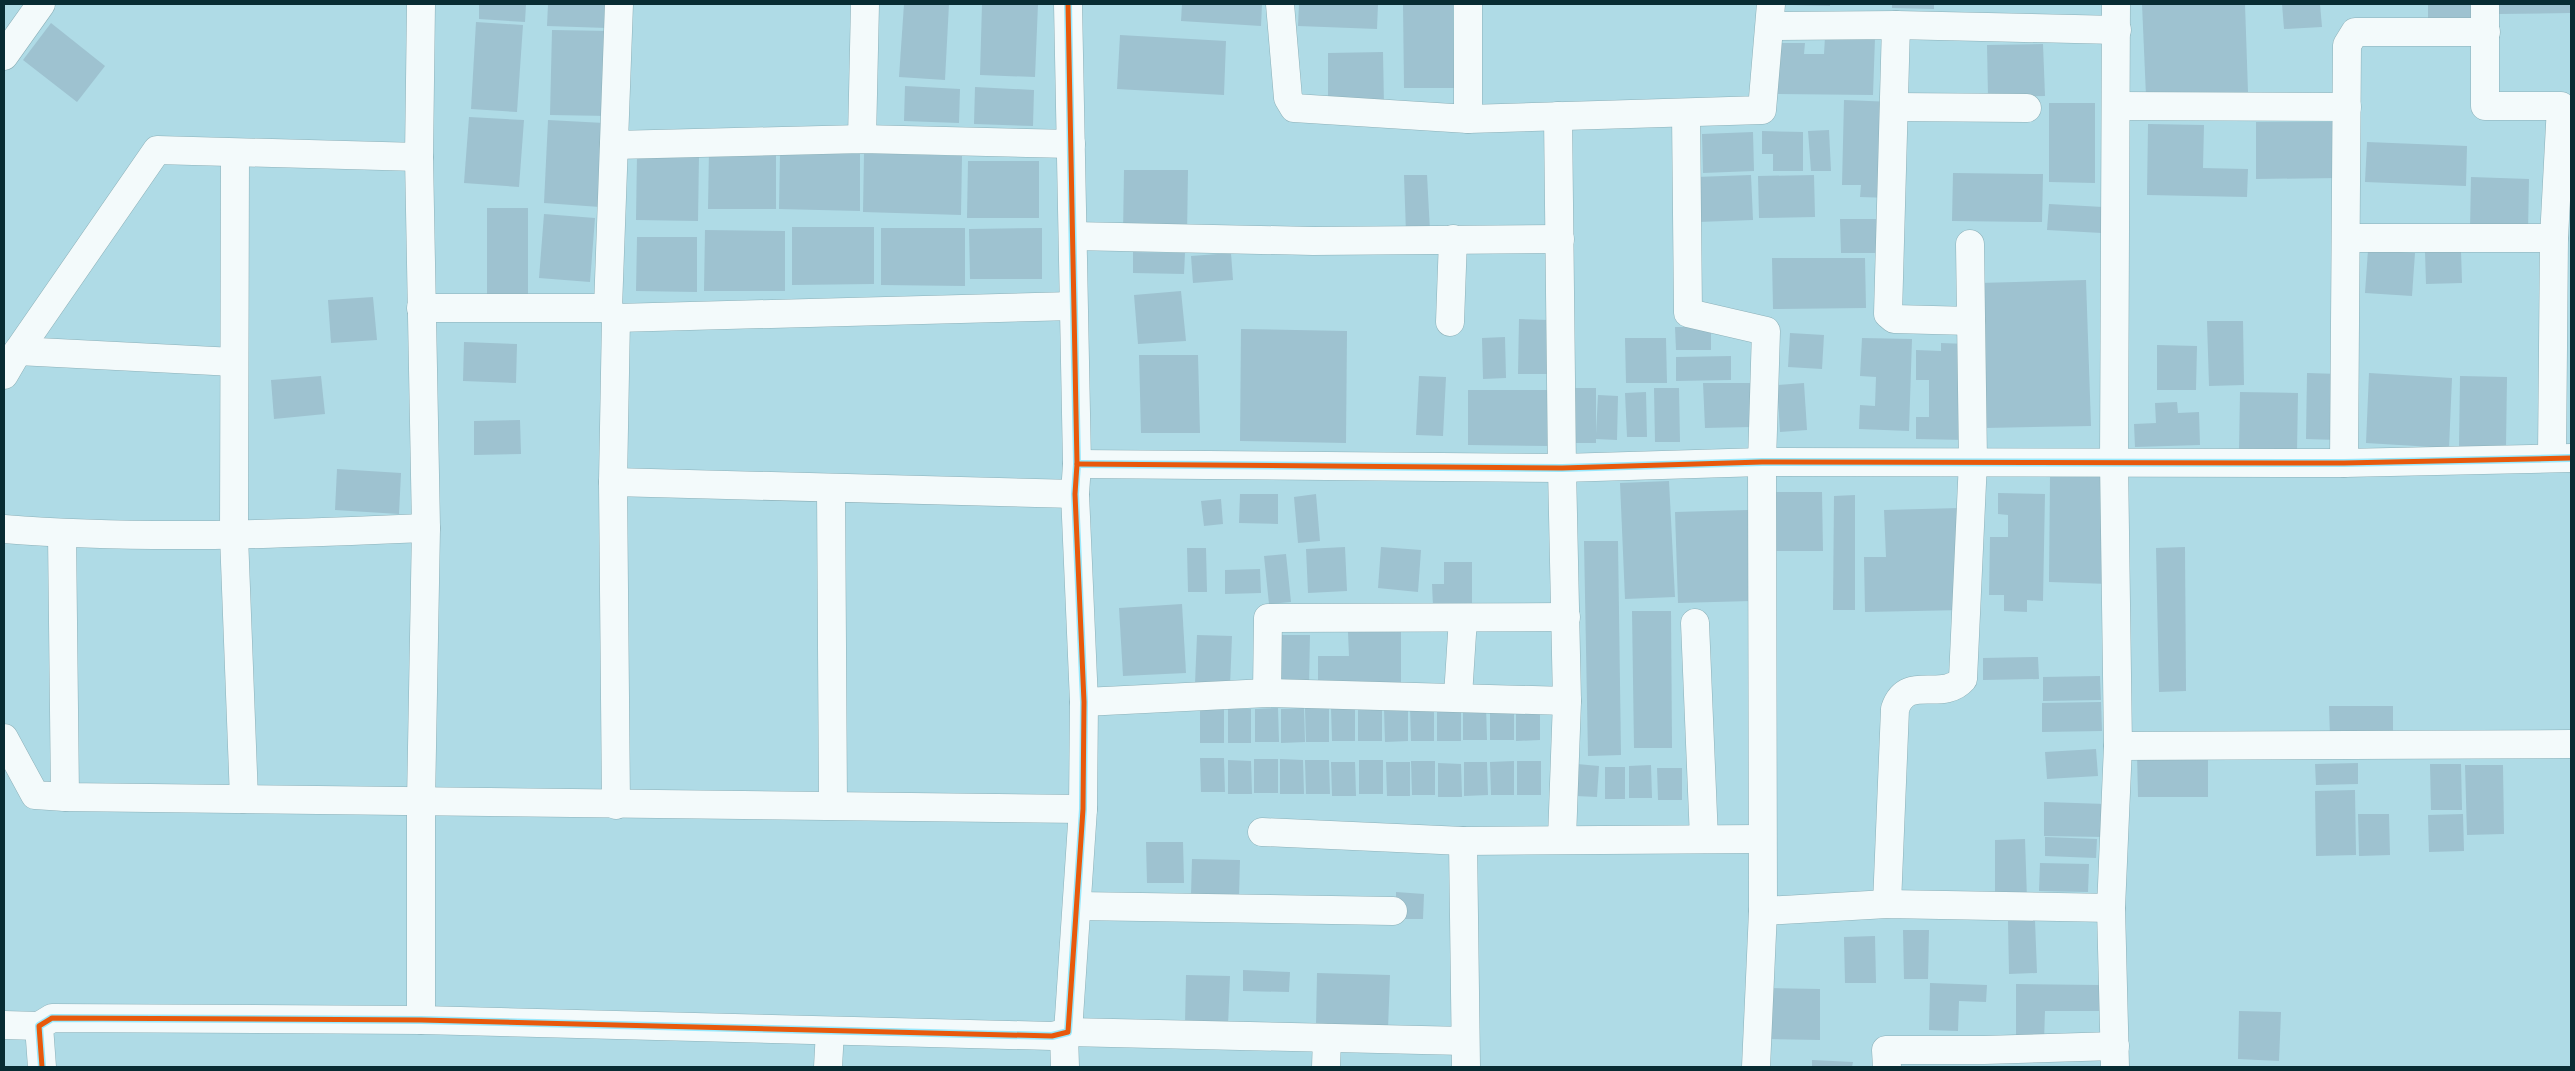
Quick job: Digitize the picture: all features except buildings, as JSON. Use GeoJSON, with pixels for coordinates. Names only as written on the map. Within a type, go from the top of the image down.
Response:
{"type":"FeatureCollection","features":[{"type":"Feature","properties":{"kind":"street"},"geometry":{"type":"LineString","coordinates":[[4,56],[41,4]]}},
{"type":"Feature","properties":{"kind":"street"},"geometry":{"type":"LineString","coordinates":[[421,4],[419,157],[426,528],[421,802],[421,1020]]}},
{"type":"Feature","properties":{"kind":"street"},"geometry":{"type":"LineString","coordinates":[[616,805],[612,313],[618,4]]}},
{"type":"Feature","properties":{"kind":"street"},"geometry":{"type":"LineString","coordinates":[[862,139],[864,4]]}},
{"type":"Feature","properties":{"kind":"street"},"geometry":{"type":"LineString","coordinates":[[1065,1067],[1083,809],[1084,702],[1075,494],[1078,464],[1068,4]]}},
{"type":"Feature","properties":{"kind":"street"},"geometry":{"type":"LineString","coordinates":[[1280,4],[1288,98],[1294,108],[1468,119],[1762,110],[1770,15],[1896,25],[2117,30]]}},
{"type":"Feature","properties":{"kind":"street"},"geometry":{"type":"LineString","coordinates":[[1468,4],[1468,119]]}},
{"type":"Feature","properties":{"kind":"street"},"geometry":{"type":"LineString","coordinates":[[1887,1067],[1886,1050],[1984,1059],[2115,1057],[2111,908],[2118,746],[2114,461],[2116,4]]}},
{"type":"Feature","properties":{"kind":"street"},"geometry":{"type":"LineString","coordinates":[[1078,464],[1562,468],[1762,462],[2114,461],[2344,463],[2562,458],[2554,238],[2566,106],[2485,106],[2485,4]]}},
{"type":"Feature","properties":{"kind":"street"},"geometry":{"type":"LineString","coordinates":[[1896,25],[1888,314],[1894,320],[1971,321]]}},
{"type":"Feature","properties":{"kind":"street"},"geometry":{"type":"LineString","coordinates":[[2344,463],[2348,238],[2347,45],[2355,32],[2486,32]]}},
{"type":"Feature","properties":{"kind":"street"},"geometry":{"type":"LineString","coordinates":[[2116,106],[2347,107]]}},
{"type":"Feature","properties":{"kind":"street"},"geometry":{"type":"LineString","coordinates":[[1894,107],[2027,108]]}},
{"type":"Feature","properties":{"kind":"street"},"geometry":{"type":"LineString","coordinates":[[1686,113],[1688,313],[1766,331],[1762,462],[1761,839],[1763,911],[1756,1067]]}},
{"type":"Feature","properties":{"kind":"street"},"geometry":{"type":"LineString","coordinates":[[1558,116],[1567,701],[1562,839]]}},
{"type":"Feature","properties":{"kind":"street"},"geometry":{"type":"LineString","coordinates":[[614,146],[862,139],[1071,144]]}},
{"type":"Feature","properties":{"kind":"street"},"geometry":{"type":"LineString","coordinates":[[4,375],[18,351],[157,150],[419,157]]}},
{"type":"Feature","properties":{"kind":"street"},"geometry":{"type":"LineString","coordinates":[[235,153],[234,536],[244,799]]}},
{"type":"Feature","properties":{"kind":"street"},"geometry":{"type":"LineString","coordinates":[[1073,236],[1313,241],[1560,239]]}},
{"type":"Feature","properties":{"kind":"street"},"geometry":{"type":"LineString","coordinates":[[2348,238],[2554,238]]}},
{"type":"Feature","properties":{"kind":"street"},"geometry":{"type":"LineString","coordinates":[[1450,322],[1453,239]]}},
{"type":"Feature","properties":{"kind":"street"},"geometry":{"type":"LineString","coordinates":[[1887,904],[1895,709],[1898,698],[1905,692],[1950,688],[1958,685],[1963,679],[1973,461],[1970,244]]}},
{"type":"Feature","properties":{"kind":"street"},"geometry":{"type":"LineString","coordinates":[[421,308],[612,313],[1074,306]]}},
{"type":"Feature","properties":{"kind":"street"},"geometry":{"type":"LineString","coordinates":[[18,351],[234,362]]}},
{"type":"Feature","properties":{"kind":"street"},"geometry":{"type":"LineString","coordinates":[[613,482],[1075,494]]}},
{"type":"Feature","properties":{"kind":"street"},"geometry":{"type":"LineString","coordinates":[[831,488],[833,805]]}},
{"type":"Feature","properties":{"kind":"street"},"geometry":{"type":"LineString","coordinates":[[4,529],[62,534],[234,536],[426,528]]}},
{"type":"Feature","properties":{"kind":"street"},"geometry":{"type":"LineString","coordinates":[[62,534],[66,797]]}},
{"type":"Feature","properties":{"kind":"street"},"geometry":{"type":"LineString","coordinates":[[1267,693],[1268,618],[1566,617]]}},
{"type":"Feature","properties":{"kind":"street"},"geometry":{"type":"LineString","coordinates":[[1458,696],[1463,618]]}},
{"type":"Feature","properties":{"kind":"street"},"geometry":{"type":"LineString","coordinates":[[1695,623],[1704,839]]}},
{"type":"Feature","properties":{"kind":"street"},"geometry":{"type":"LineString","coordinates":[[1084,702],[1267,693],[1458,696],[1567,701]]}},
{"type":"Feature","properties":{"kind":"street"},"geometry":{"type":"LineString","coordinates":[[4,738],[35,795],[616,805],[833,805],[1083,809]]}},
{"type":"Feature","properties":{"kind":"street"},"geometry":{"type":"LineString","coordinates":[[2118,746],[2571,744]]}},
{"type":"Feature","properties":{"kind":"street"},"geometry":{"type":"LineString","coordinates":[[1262,832],[1463,841],[1761,839]]}},
{"type":"Feature","properties":{"kind":"street"},"geometry":{"type":"LineString","coordinates":[[4,1025],[39,1026],[52,1018],[421,1020],[830,1031],[1327,1038],[1466,1054],[1463,841]]}},
{"type":"Feature","properties":{"kind":"street"},"geometry":{"type":"LineString","coordinates":[[1763,911],[1887,904],[2111,908]]}},
{"type":"Feature","properties":{"kind":"street"},"geometry":{"type":"LineString","coordinates":[[1077,906],[1392,911]]}},
{"type":"Feature","properties":{"kind":"street"},"geometry":{"type":"LineString","coordinates":[[39,1026],[42,1067]]}},
{"type":"Feature","properties":{"kind":"street"},"geometry":{"type":"LineString","coordinates":[[828,1067],[830,1031]]}},
{"type":"Feature","properties":{"kind":"street"},"geometry":{"type":"LineString","coordinates":[[1326,1067],[1327,1038]]}},
{"type":"Feature","properties":{"kind":"cycle path"},"geometry":{"type":"LineString","coordinates":[[42,1067],[39,1026],[52,1018],[421,1020],[1052,1036],[1068,1032],[1083,809],[1084,702],[1075,494],[1077,464],[1068,4]]}},
{"type":"Feature","properties":{"kind":"cycle path"},"geometry":{"type":"LineString","coordinates":[[1077,464],[1562,468],[1762,462],[2344,463],[2571,458]]}}]}
